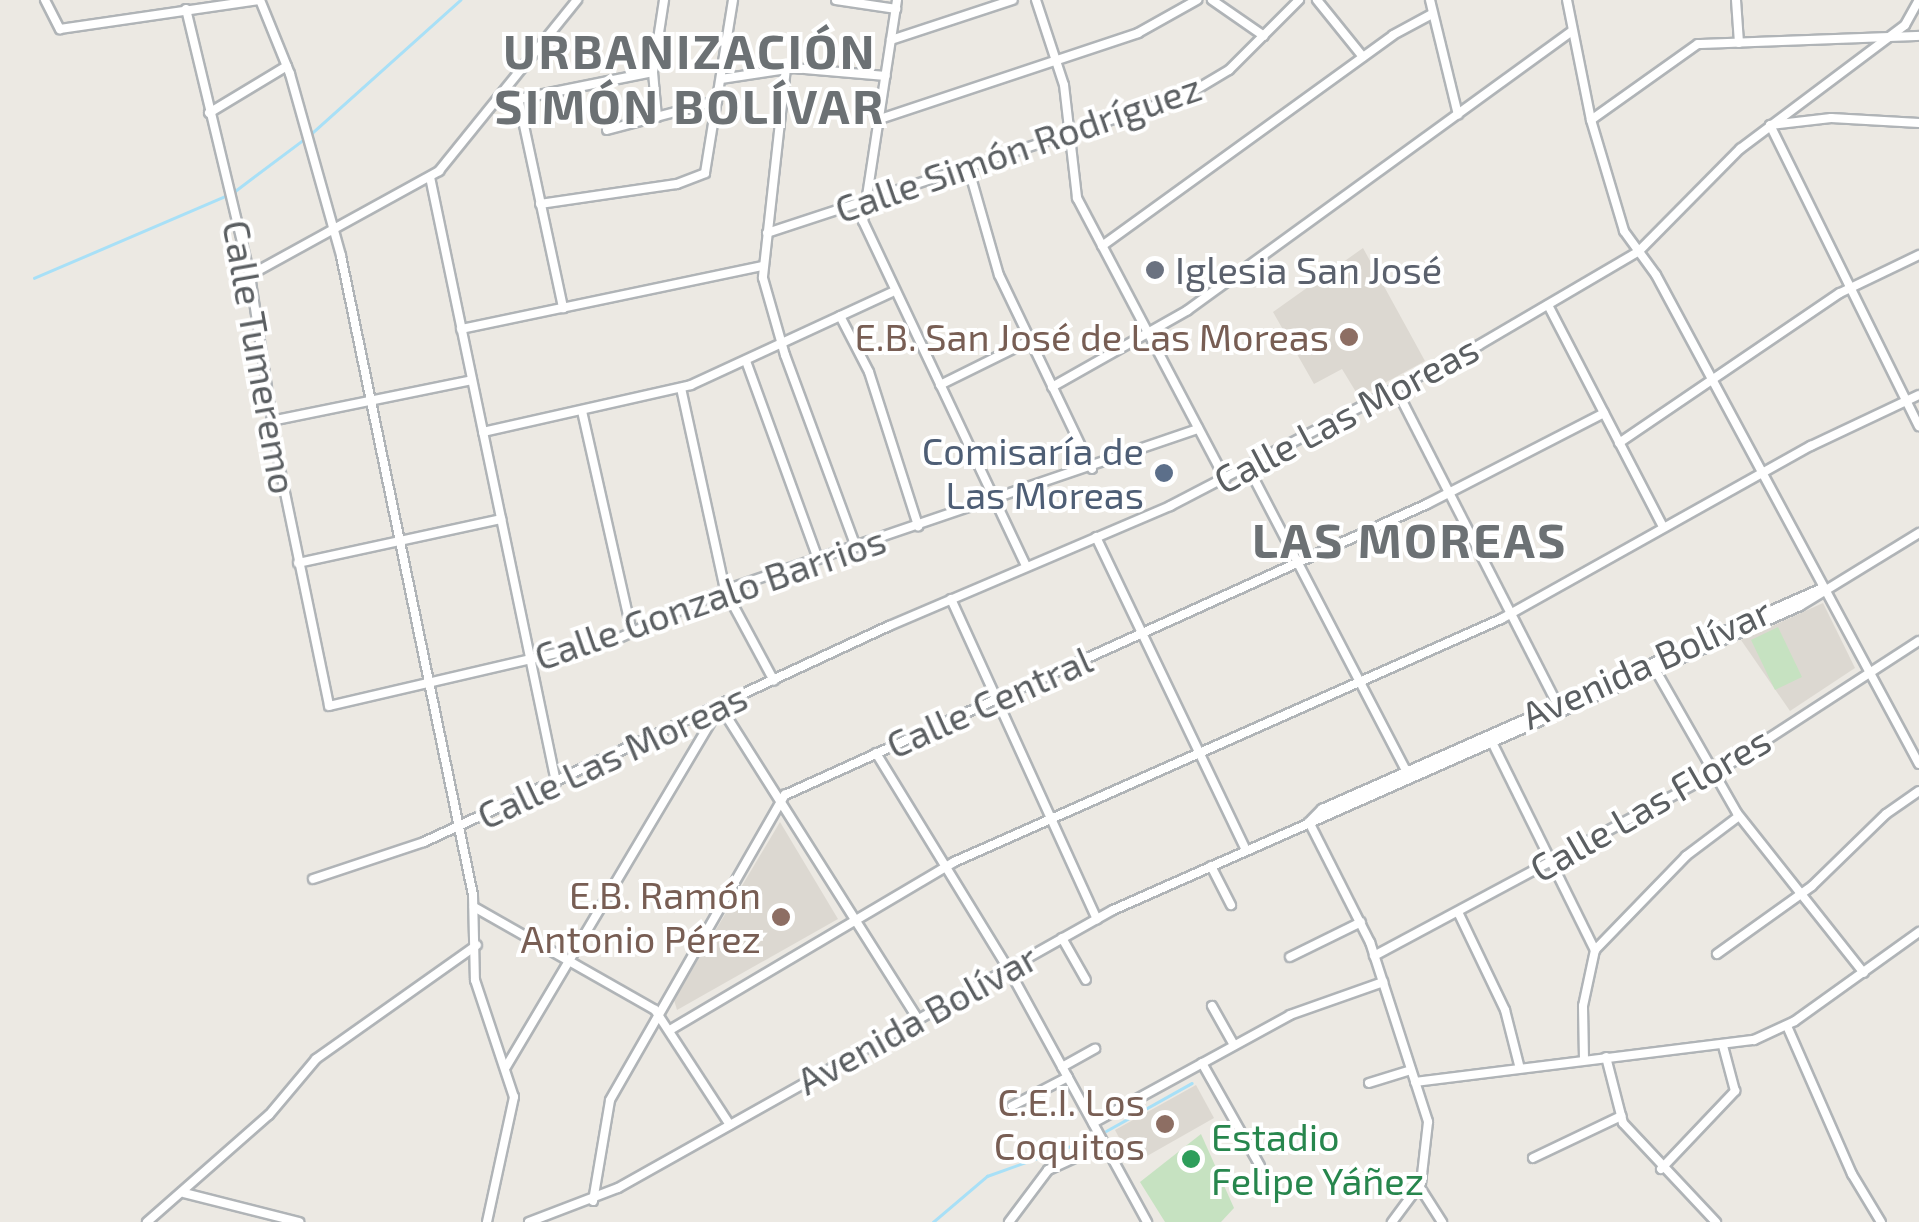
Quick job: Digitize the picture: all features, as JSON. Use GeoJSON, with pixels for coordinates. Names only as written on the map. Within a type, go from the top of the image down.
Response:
{"type":"FeatureCollection","features":[{"type":"Feature","properties":{"kind":"street"},"geometry":{"type":"LineString","coordinates":[[45,0],[60,29],[260,0],[287,66],[334,230],[371,400],[474,907],[478,945],[475,980],[506,1067],[514,1105],[487,1222]]}},
{"type":"Feature","properties":{"kind":"street"},"geometry":{"type":"LineString","coordinates":[[167,0],[169,12]]}},
{"type":"Feature","properties":{"kind":"street"},"geometry":{"type":"LineString","coordinates":[[250,275],[430,177],[498,103],[577,0]]}},
{"type":"Feature","properties":{"kind":"street"},"geometry":{"type":"LineString","coordinates":[[657,117],[653,72],[664,0]]}},
{"type":"Feature","properties":{"kind":"street"},"geometry":{"type":"LineString","coordinates":[[540,204],[698,178],[708,165],[733,0]]}},
{"type":"Feature","properties":{"kind":"street"},"geometry":{"type":"LineString","coordinates":[[836,0],[897,5],[866,202],[866,230],[892,292],[1026,566]]}},
{"type":"Feature","properties":{"kind":"street"},"geometry":{"type":"LineString","coordinates":[[891,40],[1013,0]]}},
{"type":"Feature","properties":{"kind":"street"},"geometry":{"type":"LineString","coordinates":[[1036,0],[1057,60],[1072,184],[1225,479]]}},
{"type":"Feature","properties":{"kind":"street"},"geometry":{"type":"LineString","coordinates":[[880,118],[1156,26],[1197,0]]}},
{"type":"Feature","properties":{"kind":"street"},"geometry":{"type":"LineString","coordinates":[[1212,0],[1264,36]]}},
{"type":"Feature","properties":{"kind":"street","name":"Calle Simón Rodríguez"},"geometry":{"type":"LineString","coordinates":[[767,234],[1067,137],[1202,88],[1264,36],[1298,0]]}},
{"type":"Feature","properties":{"kind":"street"},"geometry":{"type":"LineString","coordinates":[[1317,0],[1362,56]]}},
{"type":"Feature","properties":{"kind":"street"},"geometry":{"type":"LineString","coordinates":[[1430,0],[1458,115]]}},
{"type":"Feature","properties":{"kind":"street"},"geometry":{"type":"LineString","coordinates":[[1567,0],[1591,120],[1624,231],[1714,380],[1919,764]]}},
{"type":"Feature","properties":{"kind":"street"},"geometry":{"type":"LineString","coordinates":[[1736,0],[1739,43]]}},
{"type":"Feature","properties":{"kind":"street","name":"Calle Las Moreas"},"geometry":{"type":"LineString","coordinates":[[313,880],[458,827],[951,599],[1225,479],[1396,389],[1639,251],[1770,125],[1905,24],[1919,0]]}},
{"type":"Feature","properties":{"kind":"street","name":"Calle Tumeremo"},"geometry":{"type":"LineString","coordinates":[[186,10],[250,275],[271,421],[329,706]]}},
{"type":"Feature","properties":{"kind":"street"},"geometry":{"type":"LineString","coordinates":[[1102,246],[1362,56],[1432,14]]}},
{"type":"Feature","properties":{"kind":"street"},"geometry":{"type":"LineString","coordinates":[[1052,387],[1148,334],[1572,31]]}},
{"type":"Feature","properties":{"kind":"street"},"geometry":{"type":"LineString","coordinates":[[1591,120],[1687,48],[1919,36]]}},
{"type":"Feature","properties":{"kind":"street"},"geometry":{"type":"LineString","coordinates":[[210,113],[287,66]]}},
{"type":"Feature","properties":{"kind":"street"},"geometry":{"type":"LineString","coordinates":[[720,79],[786,68],[886,76]]}},
{"type":"Feature","properties":{"kind":"street"},"geometry":{"type":"LineString","coordinates":[[786,68],[762,266],[782,344],[856,546]]}},
{"type":"Feature","properties":{"kind":"street"},"geometry":{"type":"LineString","coordinates":[[498,103],[519,102],[653,72]]}},
{"type":"Feature","properties":{"kind":"street"},"geometry":{"type":"LineString","coordinates":[[519,102],[563,308]]}},
{"type":"Feature","properties":{"kind":"street"},"geometry":{"type":"LineString","coordinates":[[607,130],[718,102]]}},
{"type":"Feature","properties":{"kind":"street"},"geometry":{"type":"LineString","coordinates":[[1919,123],[1831,118],[1770,125],[1919,426]]}},
{"type":"Feature","properties":{"kind":"street"},"geometry":{"type":"LineString","coordinates":[[968,170],[994,263],[1092,469]]}},
{"type":"Feature","properties":{"kind":"street"},"geometry":{"type":"LineString","coordinates":[[430,177],[556,782]]}},
{"type":"Feature","properties":{"kind":"street"},"geometry":{"type":"LineString","coordinates":[[1619,444],[1852,288],[1919,256]]}},
{"type":"Feature","properties":{"kind":"street"},"geometry":{"type":"LineString","coordinates":[[460,329],[762,266]]}},
{"type":"Feature","properties":{"kind":"street"},"geometry":{"type":"LineString","coordinates":[[483,432],[681,388],[892,292]]}},
{"type":"Feature","properties":{"kind":"street"},"geometry":{"type":"LineString","coordinates":[[1548,305],[1662,528]]}},
{"type":"Feature","properties":{"kind":"street"},"geometry":{"type":"LineString","coordinates":[[840,316],[869,372],[918,526]]}},
{"type":"Feature","properties":{"kind":"street"},"geometry":{"type":"LineString","coordinates":[[940,385],[1030,341]]}},
{"type":"Feature","properties":{"kind":"street"},"geometry":{"type":"LineString","coordinates":[[746,361],[818,559]]}},
{"type":"Feature","properties":{"kind":"street"},"geometry":{"type":"LineString","coordinates":[[271,421],[472,380]]}},
{"type":"Feature","properties":{"kind":"street"},"geometry":{"type":"LineString","coordinates":[[681,388],[725,590],[774,681]]}},
{"type":"Feature","properties":{"kind":"street"},"geometry":{"type":"LineString","coordinates":[[1396,389],[1557,703]]}},
{"type":"Feature","properties":{"kind":"street"},"geometry":{"type":"LineString","coordinates":[[670,1030],[944,867],[1512,614],[1764,472],[1919,395]]}},
{"type":"Feature","properties":{"kind":"street"},"geometry":{"type":"LineString","coordinates":[[582,411],[632,633]]}},
{"type":"Feature","properties":{"kind":"street","name":"Calle Central"},"geometry":{"type":"LineString","coordinates":[[778,802],[1448,493],[1604,413]]}},
{"type":"Feature","properties":{"kind":"street","name":"Calle Gonzalo Barrios"},"geometry":{"type":"LineString","coordinates":[[329,706],[530,662],[632,633],[725,590],[1092,469],[1198,429]]}},
{"type":"Feature","properties":{"kind":"street"},"geometry":{"type":"LineString","coordinates":[[1248,467],[1406,771]]}},
{"type":"Feature","properties":{"kind":"street"},"geometry":{"type":"LineString","coordinates":[[298,563],[501,519]]}},
{"type":"Feature","properties":{"kind":"street","name":"Avenida Bolívar"},"geometry":{"type":"LineString","coordinates":[[1309,822],[1322,809],[1824,588],[1919,533]]}},
{"type":"Feature","properties":{"kind":"street"},"geometry":{"type":"LineString","coordinates":[[1096,537],[1246,850]]}},
{"type":"Feature","properties":{"kind":"street","name":"Avenida Bolívar"},"geometry":{"type":"LineString","coordinates":[[529,1222],[561,1218],[593,1201],[1097,919],[1800,606],[1824,588]]}},
{"type":"Feature","properties":{"kind":"street"},"geometry":{"type":"LineString","coordinates":[[951,599],[1097,919]]}},
{"type":"Feature","properties":{"kind":"street","name":"Calle Las Flores"},"geometry":{"type":"LineString","coordinates":[[1374,956],[1714,774],[1919,641]]}},
{"type":"Feature","properties":{"kind":"street"},"geometry":{"type":"LineString","coordinates":[[1656,670],[1739,816],[1864,973]]}},
{"type":"Feature","properties":{"kind":"street"},"geometry":{"type":"LineString","coordinates":[[506,1067],[720,706],[918,1019]]}},
{"type":"Feature","properties":{"kind":"street"},"geometry":{"type":"LineString","coordinates":[[1493,744],[1556,860],[1596,950]]}},
{"type":"Feature","properties":{"kind":"street"},"geometry":{"type":"LineString","coordinates":[[876,754],[1008,968],[1147,1222]]}},
{"type":"Feature","properties":{"kind":"street"},"geometry":{"type":"LineString","coordinates":[[1716,954],[1802,894],[1919,791]]}},
{"type":"Feature","properties":{"kind":"street"},"geometry":{"type":"LineString","coordinates":[[593,1201],[607,1106],[778,802]]}},
{"type":"Feature","properties":{"kind":"street"},"geometry":{"type":"LineString","coordinates":[[1584,1059],[1581,1021],[1596,950],[1686,856],[1739,816]]}},
{"type":"Feature","properties":{"kind":"street"},"geometry":{"type":"LineString","coordinates":[[1309,822],[1361,922],[1430,1133],[1419,1186],[1392,1222]]}},
{"type":"Feature","properties":{"kind":"street"},"geometry":{"type":"LineString","coordinates":[[1211,866],[1231,905]]}},
{"type":"Feature","properties":{"kind":"street"},"geometry":{"type":"LineString","coordinates":[[474,907],[657,1012],[730,1125]]}},
{"type":"Feature","properties":{"kind":"street"},"geometry":{"type":"LineString","coordinates":[[1458,912],[1506,1010],[1519,1065]]}},
{"type":"Feature","properties":{"kind":"street"},"geometry":{"type":"LineString","coordinates":[[1290,957],[1361,922]]}},
{"type":"Feature","properties":{"kind":"street"},"geometry":{"type":"LineString","coordinates":[[1416,1082],[1519,1065],[1723,1046],[1787,1026],[1919,934]]}},
{"type":"Feature","properties":{"kind":"street"},"geometry":{"type":"LineString","coordinates":[[1062,938],[1086,980]]}},
{"type":"Feature","properties":{"kind":"street"},"geometry":{"type":"LineString","coordinates":[[147,1222],[269,1115],[316,1059],[478,945]]}},
{"type":"Feature","properties":{"kind":"street"},"geometry":{"type":"LineString","coordinates":[[1093,1123],[1302,1010],[1383,982]]}},
{"type":"Feature","properties":{"kind":"street"},"geometry":{"type":"LineString","coordinates":[[1212,1006],[1234,1046]]}},
{"type":"Feature","properties":{"kind":"street"},"geometry":{"type":"LineString","coordinates":[[1787,1026],[1852,1174],[1880,1222]]}},
{"type":"Feature","properties":{"kind":"street"},"geometry":{"type":"LineString","coordinates":[[1661,1169],[1733,1095],[1736,1084],[1723,1046]]}},
{"type":"Feature","properties":{"kind":"street"},"geometry":{"type":"LineString","coordinates":[[1062,1066],[1095,1049]]}},
{"type":"Feature","properties":{"kind":"street"},"geometry":{"type":"LineString","coordinates":[[1606,1056],[1621,1116],[1661,1169],[1716,1222]]}},
{"type":"Feature","properties":{"kind":"street"},"geometry":{"type":"LineString","coordinates":[[1202,1063],[1260,1166]]}},
{"type":"Feature","properties":{"kind":"street"},"geometry":{"type":"LineString","coordinates":[[1369,1082],[1411,1070]]}},
{"type":"Feature","properties":{"kind":"street"},"geometry":{"type":"LineString","coordinates":[[1012,1106],[1068,1077]]}},
{"type":"Feature","properties":{"kind":"street"},"geometry":{"type":"LineString","coordinates":[[1533,1158],[1621,1116]]}},
{"type":"Feature","properties":{"kind":"street"},"geometry":{"type":"LineString","coordinates":[[1009,1222],[1048,1170],[1105,1144]]}},
{"type":"Feature","properties":{"kind":"street"},"geometry":{"type":"LineString","coordinates":[[1419,1186],[1442,1222]]}},
{"type":"Feature","properties":{"kind":"street"},"geometry":{"type":"LineString","coordinates":[[184,1193],[299,1222]]}},
{"type":"Feature","properties":{"kind":"shaded area","name":"E.B. San José de Las Moreas"},"geometry":{"type":"Polygon","coordinates":[[[1363,248],[1425,361],[1359,397],[1342,369],[1314,384],[1273,312],[1363,248]]]}},
{"type":"Feature","properties":{"kind":"shaded area"},"geometry":{"type":"Polygon","coordinates":[[[1823,603],[1855,668],[1790,711],[1741,640],[1823,603]]]}},
{"type":"Feature","properties":{"kind":"shaded area","name":"E.B. Ramón Antonio Pérez"},"geometry":{"type":"Polygon","coordinates":[[[780,822],[838,919],[677,1010],[674,1000],[780,822]]]}},
{"type":"Feature","properties":{"kind":"shaded area","name":"C.E.I. Los Coquitos"},"geometry":{"type":"Polygon","coordinates":[[[1196,1085],[1214,1118],[1133,1164],[1115,1130],[1196,1085]]]}},
{"type":"Feature","properties":{"kind":"green space"},"geometry":{"type":"Polygon","coordinates":[[[1778,627],[1802,677],[1775,690],[1751,640],[1778,627]]]}},
{"type":"Feature","properties":{"kind":"green space","name":"Estadio Felipe Yáñez"},"geometry":{"type":"Polygon","coordinates":[[[1201,1134],[1234,1208],[1221,1222],[1165,1222],[1140,1182],[1201,1134]]]}},
{"type":"Feature","properties":{"kind":"waterway"},"geometry":{"type":"LineString","coordinates":[[312,133],[460,0]]}},
{"type":"Feature","properties":{"kind":"waterway"},"geometry":{"type":"LineString","coordinates":[[235,191],[303,140]]}},
{"type":"Feature","properties":{"kind":"waterway"},"geometry":{"type":"LineString","coordinates":[[34,278],[223,197]]}},
{"type":"Feature","properties":{"kind":"waterway"},"geometry":{"type":"LineString","coordinates":[[1106,1131],[1192,1083]]}},
{"type":"Feature","properties":{"kind":"waterway"},"geometry":{"type":"LineString","coordinates":[[933,1222],[987,1176],[1093,1138]]}},
{"type":"Feature","properties":{"kind":"place","name":"Iglesia San José"},"geometry":{"type":"Point","coordinates":[1155,270]}},
{"type":"Feature","properties":{"kind":"place","name":"E.B. San José de Las Moreas"},"geometry":{"type":"Point","coordinates":[1349,337]}},
{"type":"Feature","properties":{"kind":"place","name":"Comisaría de Las Moreas"},"geometry":{"type":"Point","coordinates":[1164,473]}},
{"type":"Feature","properties":{"kind":"place","name":"E.B. Ramón Antonio Pérez"},"geometry":{"type":"Point","coordinates":[781,917]}},
{"type":"Feature","properties":{"kind":"place","name":"C.E.I. Los Coquitos"},"geometry":{"type":"Point","coordinates":[1165,1124]}},
{"type":"Feature","properties":{"kind":"place","name":"Estadio Felipe Yáñez"},"geometry":{"type":"Point","coordinates":[1191,1159]}},
{"type":"Feature","properties":{"kind":"district","name":"URBANIZACIÓN SIMÓN BOLÍVAR"},"geometry":{"type":"Point","coordinates":[690,78]}},
{"type":"Feature","properties":{"kind":"district","name":"LAS MOREAS"},"geometry":{"type":"Point","coordinates":[1410,540]}}]}
